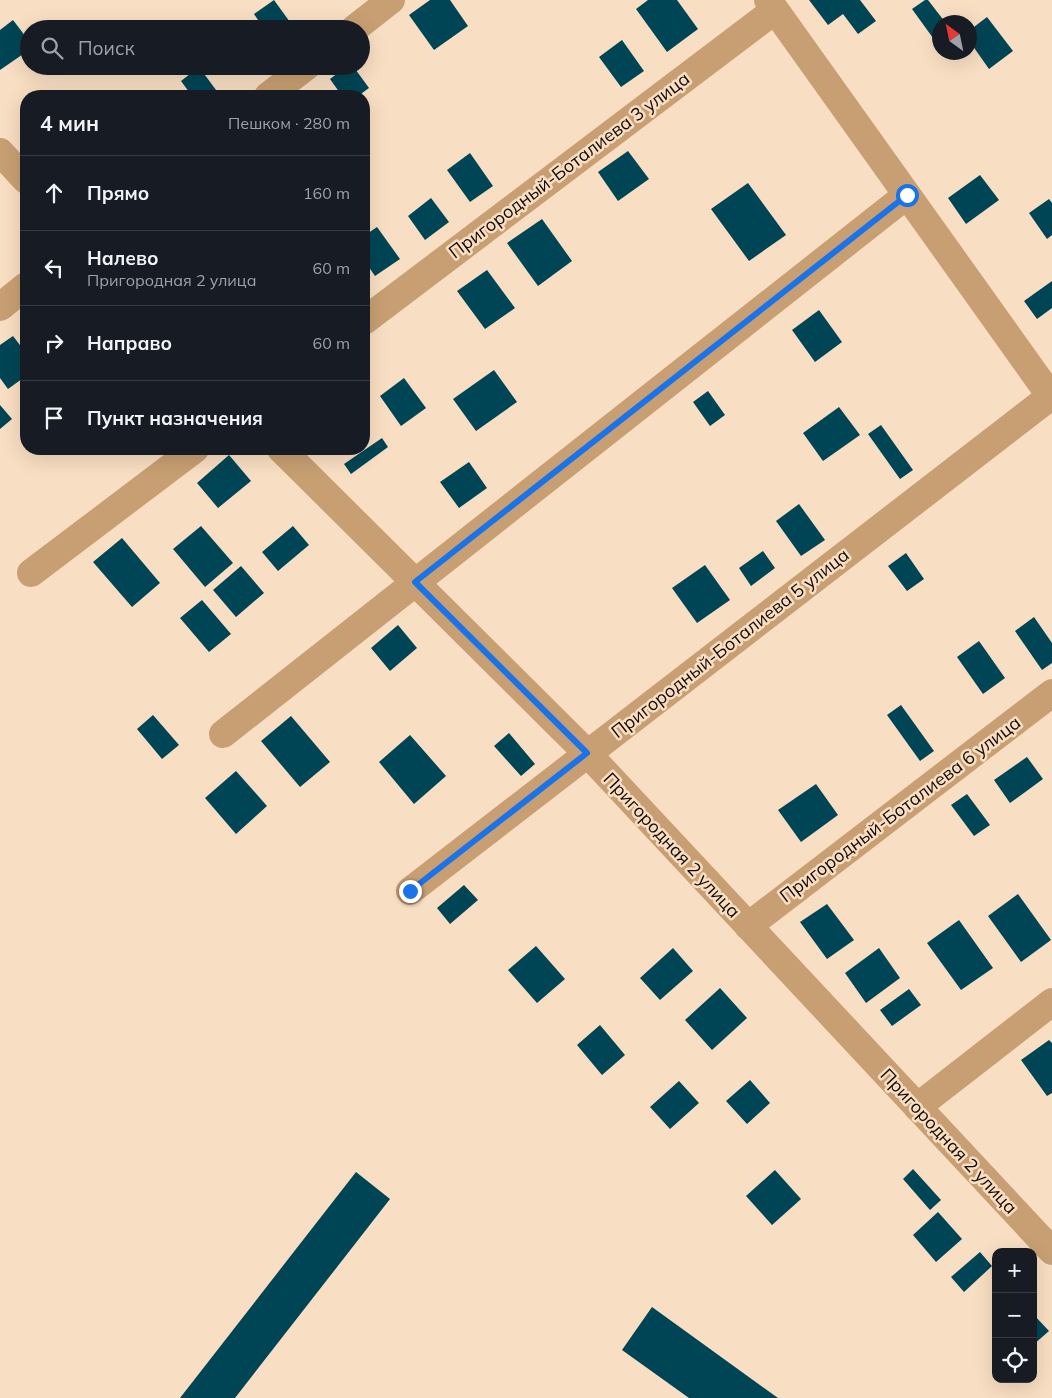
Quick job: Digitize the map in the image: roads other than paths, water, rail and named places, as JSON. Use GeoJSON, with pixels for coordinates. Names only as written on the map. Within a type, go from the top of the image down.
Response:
{"type":"FeatureCollection","features":[{"type":"Feature","properties":{"kind":"street"},"geometry":{"type":"LineString","coordinates":[[365,20],[391,0]]}},
{"type":"Feature","properties":{"kind":"street"},"geometry":{"type":"LineString","coordinates":[[772,5],[1051,397]]}},
{"type":"Feature","properties":{"kind":"street","name":"Пригородный-Боталиева 3 улица"},"geometry":{"type":"LineString","coordinates":[[370,316],[772,5]]}},
{"type":"Feature","properties":{"kind":"street"},"geometry":{"type":"LineString","coordinates":[[276,90],[295,75]]}},
{"type":"Feature","properties":{"kind":"street"},"geometry":{"type":"LineString","coordinates":[[0,152],[20,174]]}},
{"type":"Feature","properties":{"kind":"street"},"geometry":{"type":"LineString","coordinates":[[223,734],[907,195]]}},
{"type":"Feature","properties":{"kind":"street"},"geometry":{"type":"LineString","coordinates":[[0,307],[20,291]]}},
{"type":"Feature","properties":{"kind":"street","name":"Пригородный-Боталиева 5 улица"},"geometry":{"type":"LineString","coordinates":[[410,891],[1051,397]]}},
{"type":"Feature","properties":{"kind":"street"},"geometry":{"type":"LineString","coordinates":[[31,573],[187,455]]}},
{"type":"Feature","properties":{"kind":"street","name":"Пригородная 2 улица"},"geometry":{"type":"LineString","coordinates":[[287,455],[587,753],[1052,1251]]}},
{"type":"Feature","properties":{"kind":"street","name":"Пригородный-Боталиева 6 улица"},"geometry":{"type":"LineString","coordinates":[[748,926],[1052,693]]}},
{"type":"Feature","properties":{"kind":"street"},"geometry":{"type":"LineString","coordinates":[[917,1107],[1052,1002]]}}]}
